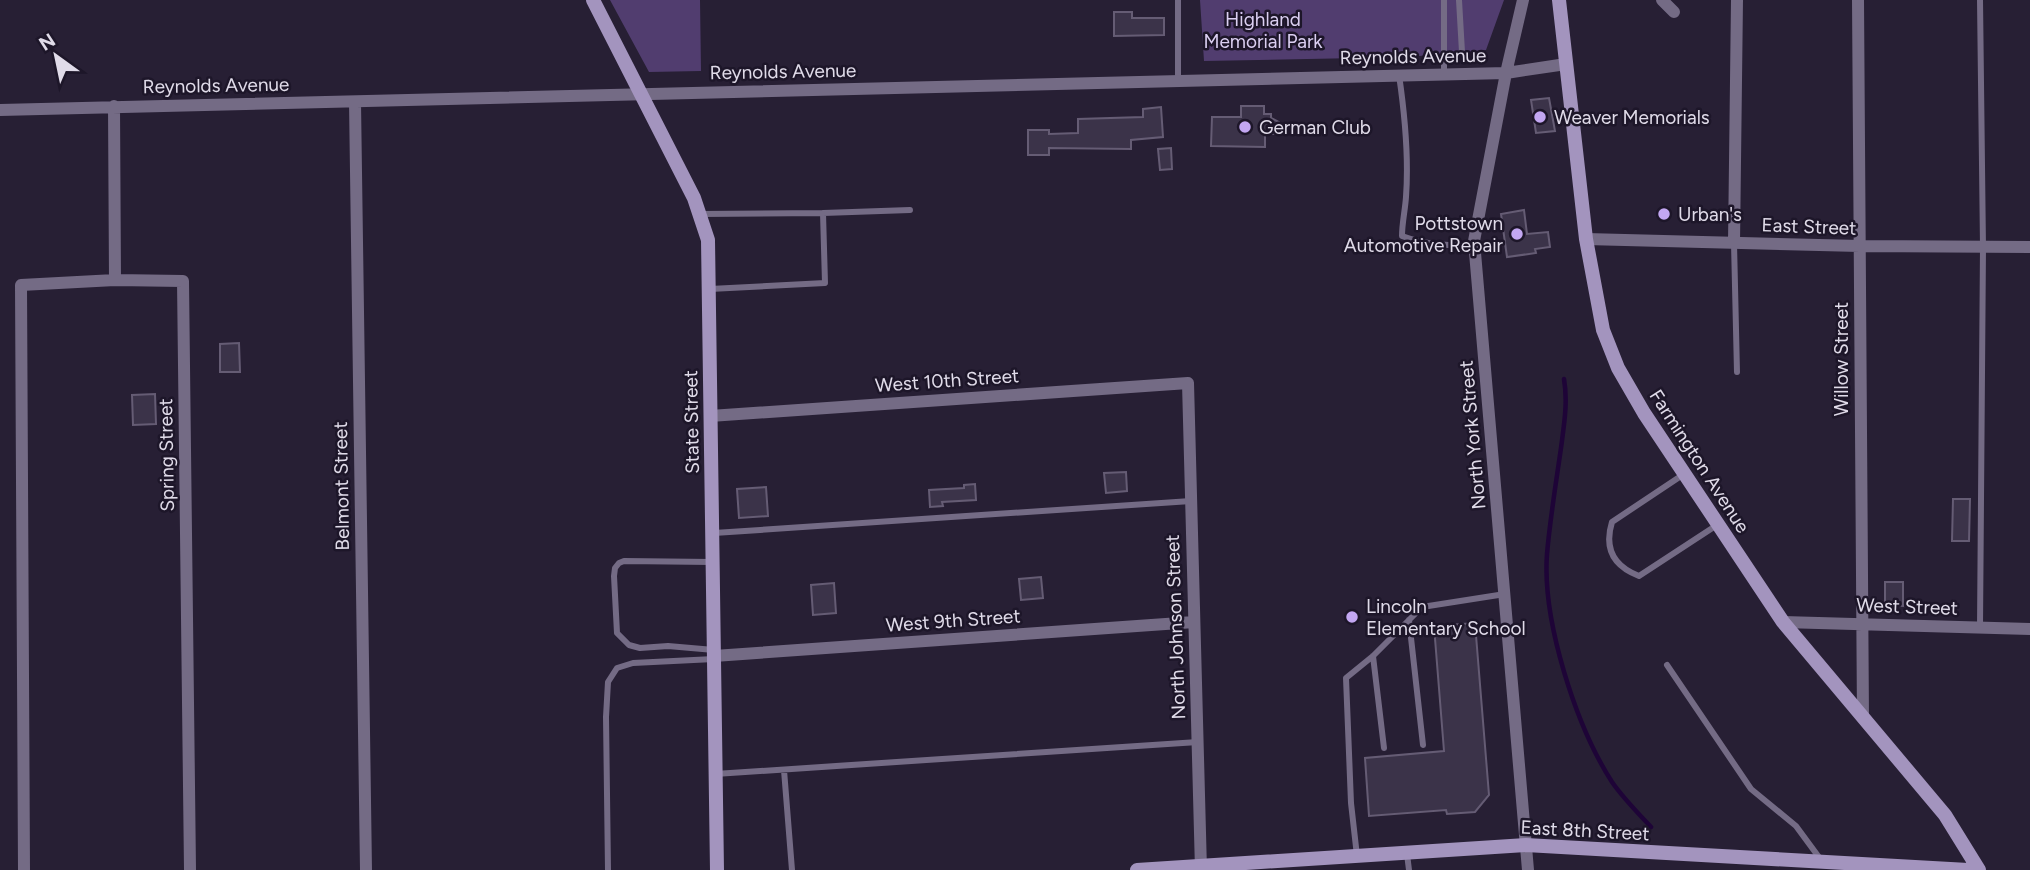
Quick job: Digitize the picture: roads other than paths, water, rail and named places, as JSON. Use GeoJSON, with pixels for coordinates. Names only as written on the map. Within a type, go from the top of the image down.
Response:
{"type":"FeatureCollection","features":[{"type":"Feature","properties":{"kind":"street","name":"State Street"},"geometry":{"type":"LineString","coordinates":[[593,0],[694,198],[708,240],[717,870]]}},
{"type":"Feature","properties":{"kind":"street","name":"North York Street"},"geometry":{"type":"LineString","coordinates":[[1523,0],[1475,246],[1528,870]]}},
{"type":"Feature","properties":{"kind":"street","name":"Farmington Avenue"},"geometry":{"type":"LineString","coordinates":[[1559,0],[1586,239],[1603,330],[1618,368],[1644,413],[1783,622],[1945,815],[1979,870]]}},
{"type":"Feature","properties":{"kind":"street"},"geometry":{"type":"LineString","coordinates":[[1662,0],[1674,12]]}},
{"type":"Feature","properties":{"kind":"street"},"geometry":{"type":"LineString","coordinates":[[1734,243],[1737,0]]}},
{"type":"Feature","properties":{"kind":"street","name":"Willow Street"},"geometry":{"type":"LineString","coordinates":[[1858,0],[1863,718]]}},
{"type":"Feature","properties":{"kind":"street","name":"Reynolds Avenue"},"geometry":{"type":"LineString","coordinates":[[0,110],[1444,74],[1511,72],[1566,64]]}},
{"type":"Feature","properties":{"kind":"street","name":"Belmont Street"},"geometry":{"type":"LineString","coordinates":[[355,102],[366,870]]}},
{"type":"Feature","properties":{"kind":"street"},"geometry":{"type":"LineString","coordinates":[[24,870],[21,285],[115,280],[114,106]]}},
{"type":"Feature","properties":{"kind":"street","name":"East Street"},"geometry":{"type":"LineString","coordinates":[[1586,239],[2030,247]]}},
{"type":"Feature","properties":{"kind":"street","name":"Spring Street"},"geometry":{"type":"LineString","coordinates":[[115,280],[183,281],[190,870]]}},
{"type":"Feature","properties":{"kind":"street","name":"West 10th Street"},"geometry":{"type":"LineString","coordinates":[[710,416],[1188,383]]}},
{"type":"Feature","properties":{"kind":"street","name":"North Johnson Street"},"geometry":{"type":"LineString","coordinates":[[1188,383],[1201,868]]}},
{"type":"Feature","properties":{"kind":"street","name":"West 9th Street"},"geometry":{"type":"LineString","coordinates":[[714,655],[1194,622]]}},
{"type":"Feature","properties":{"kind":"street","name":"West Street"},"geometry":{"type":"LineString","coordinates":[[1783,622],[2030,629]]}},
{"type":"Feature","properties":{"kind":"street","name":"East 8th Street"},"geometry":{"type":"LineString","coordinates":[[1137,870],[1201,868],[1526,845],[1968,870]]}},
{"type":"Feature","properties":{"kind":"lane"},"geometry":{"type":"LineString","coordinates":[[1178,0],[1178,81]]}},
{"type":"Feature","properties":{"kind":"lane"},"geometry":{"type":"LineString","coordinates":[[1444,0],[1444,74]]}},
{"type":"Feature","properties":{"kind":"lane"},"geometry":{"type":"LineString","coordinates":[[1459,0],[1462,52]]}},
{"type":"Feature","properties":{"kind":"lane"},"geometry":{"type":"LineString","coordinates":[[1980,0],[1983,247],[1980,627]]}},
{"type":"Feature","properties":{"kind":"lane"},"geometry":{"type":"LineString","coordinates":[[1399,75],[1407,150],[1402,236],[1419,243],[1475,246]]}},
{"type":"Feature","properties":{"kind":"lane"},"geometry":{"type":"LineString","coordinates":[[699,214],[910,211]]}},
{"type":"Feature","properties":{"kind":"lane"},"geometry":{"type":"LineString","coordinates":[[708,290],[825,283],[823,213]]}},
{"type":"Feature","properties":{"kind":"lane"},"geometry":{"type":"LineString","coordinates":[[1734,243],[1737,372]]}},
{"type":"Feature","properties":{"kind":"lane"},"geometry":{"type":"LineString","coordinates":[[1684,474],[1612,522],[1607,538],[1612,554],[1625,571],[1639,576],[1718,525]]}},
{"type":"Feature","properties":{"kind":"lane"},"geometry":{"type":"LineString","coordinates":[[712,533],[1191,501]]}},
{"type":"Feature","properties":{"kind":"lane"},"geometry":{"type":"LineString","coordinates":[[712,562],[624,561],[615,568],[614,576],[617,633],[629,645],[640,648],[668,646],[714,655]]}},
{"type":"Feature","properties":{"kind":"lane"},"geometry":{"type":"LineString","coordinates":[[1357,856],[1351,803],[1346,678],[1373,656],[1422,607],[1505,594]]}},
{"type":"Feature","properties":{"kind":"lane"},"geometry":{"type":"LineString","coordinates":[[1409,620],[1423,745]]}},
{"type":"Feature","properties":{"kind":"lane"},"geometry":{"type":"LineString","coordinates":[[608,870],[608,682],[617,668],[633,663],[714,655]]}},
{"type":"Feature","properties":{"kind":"lane"},"geometry":{"type":"LineString","coordinates":[[1373,656],[1384,748]]}},
{"type":"Feature","properties":{"kind":"lane"},"geometry":{"type":"LineString","coordinates":[[1667,665],[1746,783],[1796,826],[1822,862]]}},
{"type":"Feature","properties":{"kind":"lane"},"geometry":{"type":"LineString","coordinates":[[715,774],[1198,742]]}},
{"type":"Feature","properties":{"kind":"lane"},"geometry":{"type":"LineString","coordinates":[[784,769],[792,870]]}},
{"type":"Feature","properties":{"kind":"lane"},"geometry":{"type":"LineString","coordinates":[[1407,852],[1409,870]]}},
{"type":"Feature","properties":{"kind":"waterway"},"geometry":{"type":"LineString","coordinates":[[1564,379],[1564,422],[1547,554],[1547,581],[1556,641],[1574,703],[1599,759],[1616,788],[1651,827]]}},
{"type":"Feature","properties":{"kind":"place","name":"Weaver Memorials"},"geometry":{"type":"Point","coordinates":[1540,117]}},
{"type":"Feature","properties":{"kind":"place","name":"German Club"},"geometry":{"type":"Point","coordinates":[1245,127]}},
{"type":"Feature","properties":{"kind":"place","name":"Urban's"},"geometry":{"type":"Point","coordinates":[1664,214]}},
{"type":"Feature","properties":{"kind":"place","name":"Pottstown Automotive Repair"},"geometry":{"type":"Point","coordinates":[1517,234]}},
{"type":"Feature","properties":{"kind":"place","name":"Lincoln Elementary School"},"geometry":{"type":"Point","coordinates":[1352,617]}},
{"type":"Feature","properties":{"kind":"park label","name":"Highland Memorial Park"},"geometry":{"type":"Point","coordinates":[1263,30]}}]}
